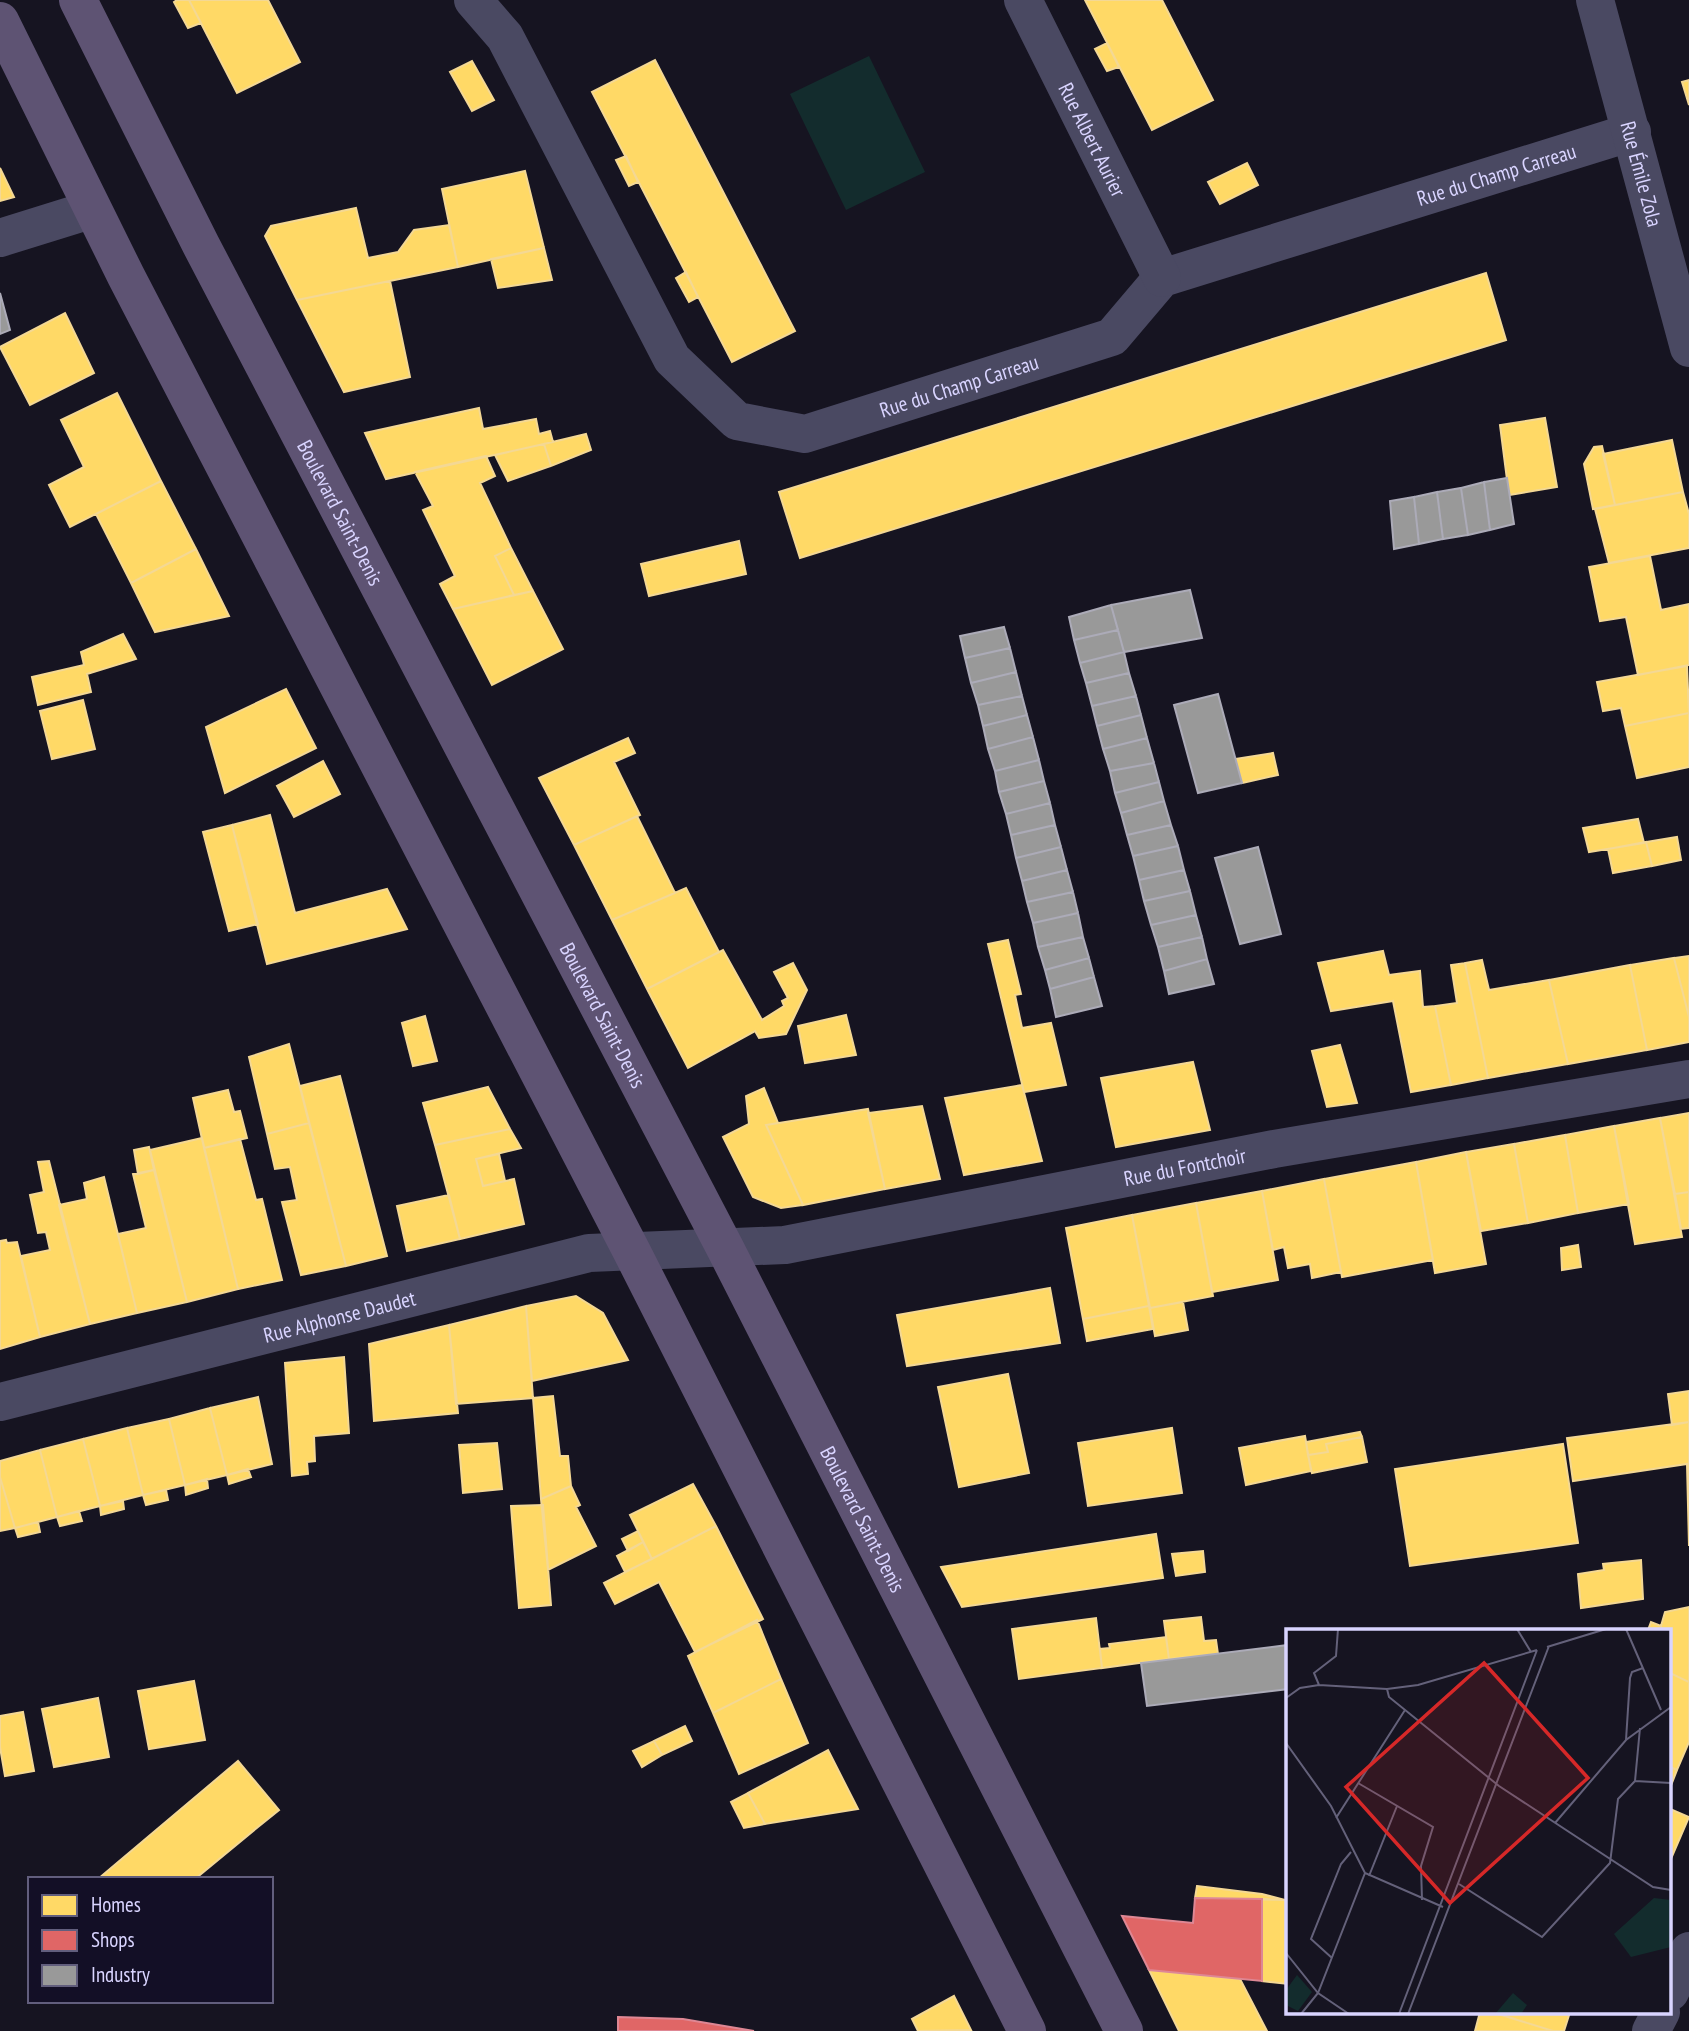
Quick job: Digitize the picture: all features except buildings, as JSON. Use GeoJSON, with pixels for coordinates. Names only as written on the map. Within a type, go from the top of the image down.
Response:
{"type":"FeatureCollection","features":[{"type":"Feature","properties":{"kind":"main road","name":"Boulevard Saint-Denis"},"geometry":{"type":"LineString","coordinates":[[78,0],[201,245],[725,1248],[1124,2031]]}},
{"type":"Feature","properties":{"kind":"main road"},"geometry":{"type":"LineString","coordinates":[[0,21],[126,276],[632,1252],[1027,2031]]}},
{"type":"Feature","properties":{"kind":"street","name":"Rue du Champ Carreau"},"geometry":{"type":"LineString","coordinates":[[473,0],[505,37],[673,359],[737,421],[805,434],[1112,337],[1162,278],[1632,132]]}},
{"type":"Feature","properties":{"kind":"street","name":"Rue Albert Aurier"},"geometry":{"type":"LineString","coordinates":[[1023,0],[1162,278]]}},
{"type":"Feature","properties":{"kind":"street","name":"Rue Émile Zola"},"geometry":{"type":"LineString","coordinates":[[1595,0],[1689,348]]}},
{"type":"Feature","properties":{"kind":"street"},"geometry":{"type":"LineString","coordinates":[[0,239],[77,214]]}},
{"type":"Feature","properties":{"kind":"street","name":"Rue du Fontchoir"},"geometry":{"type":"LineString","coordinates":[[681,1250],[785,1245],[1274,1149],[1689,1079]]}},
{"type":"Feature","properties":{"kind":"street","name":"Rue Alphonse Daudet"},"geometry":{"type":"LineString","coordinates":[[0,1402],[589,1253],[681,1250]]}},
{"type":"Feature","properties":{"kind":"street"},"geometry":{"type":"LineString","coordinates":[[1672,1988],[1689,1951]]}},
{"type":"Feature","properties":{"kind":"street"},"geometry":{"type":"LineString","coordinates":[[1651,2031],[1660,2014]]}},
{"type":"Feature","properties":{"kind":"green space"},"geometry":{"type":"Polygon","coordinates":[[[869,56],[925,172],[846,210],[790,94],[869,56]]]}}]}
